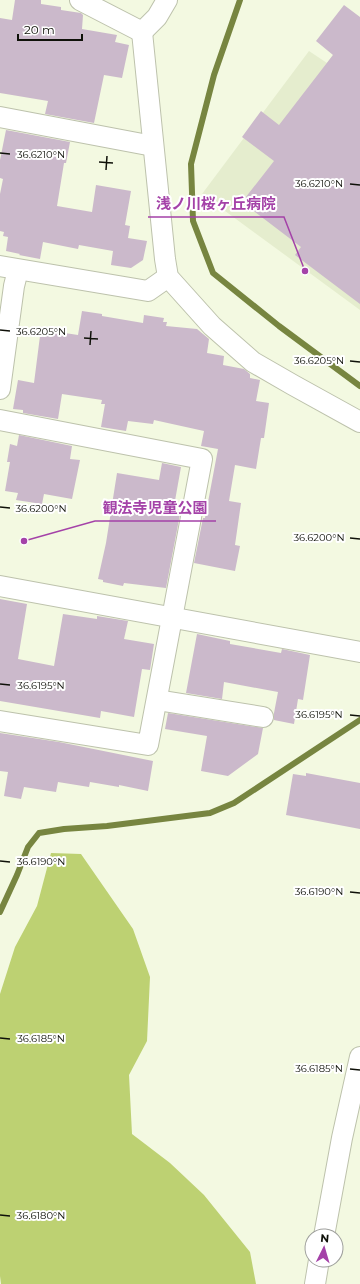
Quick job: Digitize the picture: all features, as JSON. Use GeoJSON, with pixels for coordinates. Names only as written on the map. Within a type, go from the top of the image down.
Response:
{"type":"FeatureCollection","features":[{"type":"Feature","properties":{"kind":"street"},"geometry":{"type":"LineString","coordinates":[[80,0],[142,32]]}},
{"type":"Feature","properties":{"kind":"street"},"geometry":{"type":"LineString","coordinates":[[142,32],[157,17],[167,0]]}},
{"type":"Feature","properties":{"kind":"street"},"geometry":{"type":"LineString","coordinates":[[142,32],[168,277],[212,326],[253,362],[360,422]]}},
{"type":"Feature","properties":{"kind":"street"},"geometry":{"type":"LineString","coordinates":[[0,117],[153,146]]}},
{"type":"Feature","properties":{"kind":"street"},"geometry":{"type":"LineString","coordinates":[[0,389],[14,286],[9,268],[148,291],[168,277]]}},
{"type":"Feature","properties":{"kind":"street"},"geometry":{"type":"LineString","coordinates":[[0,420],[202,459],[148,745],[0,721]]}},
{"type":"Feature","properties":{"kind":"street"},"geometry":{"type":"LineString","coordinates":[[0,586],[360,652]]}},
{"type":"Feature","properties":{"kind":"street"},"geometry":{"type":"LineString","coordinates":[[156,700],[263,717]]}},
{"type":"Feature","properties":{"kind":"street"},"geometry":{"type":"LineString","coordinates":[[325,1228],[342,1138],[360,1057]]}},
{"type":"Feature","properties":{"kind":"street"},"geometry":{"type":"LineString","coordinates":[[315,1284],[318,1268]]}},
{"type":"Feature","properties":{"kind":"shaded area"},"geometry":{"type":"Polygon","coordinates":[[[360,18],[360,310],[202,194],[309,51],[327,63],[360,18]]]}},
{"type":"Feature","properties":{"kind":"green space"},"geometry":{"type":"Polygon","coordinates":[[[51,853],[81,854],[133,929],[150,977],[147,1041],[129,1075],[132,1134],[170,1163],[204,1195],[250,1252],[256,1284],[1,1284],[0,994],[15,947],[37,906],[51,853]]]}},
{"type":"Feature","properties":{"kind":"building"},"geometry":{"type":"Polygon","coordinates":[[[15,0],[41,0],[41,4],[61,7],[61,10],[81,13],[83,15],[82,29],[117,35],[115,42],[129,45],[122,78],[104,75],[94,123],[45,114],[48,101],[0,93],[0,18],[12,20],[15,0]]]}},
{"type":"Feature","properties":{"kind":"building"},"geometry":{"type":"Polygon","coordinates":[[[344,5],[360,17],[360,304],[295,255],[301,247],[242,202],[274,161],[242,137],[261,111],[279,125],[333,55],[316,41],[344,5]]]}},
{"type":"Feature","properties":{"kind":"building"},"geometry":{"type":"Polygon","coordinates":[[[6,130],[70,142],[66,163],[64,163],[57,206],[92,212],[96,185],[131,191],[125,225],[130,226],[128,238],[147,241],[143,260],[131,268],[111,265],[113,251],[79,245],[78,249],[43,242],[40,259],[6,251],[8,237],[3,236],[4,232],[0,231],[0,194],[3,179],[0,178],[0,160],[6,130]]]}},
{"type":"Feature","properties":{"kind":"building"},"geometry":{"type":"Polygon","coordinates":[[[82,311],[143,323],[144,315],[164,318],[163,322],[167,322],[166,326],[197,329],[209,339],[207,353],[224,356],[223,365],[244,369],[250,374],[250,378],[260,380],[256,401],[269,403],[264,438],[261,438],[256,469],[235,465],[229,501],[241,503],[235,545],[240,546],[235,571],[194,563],[203,518],[205,518],[218,449],[201,446],[204,431],[154,420],[153,424],[128,421],[126,431],[101,427],[105,404],[101,404],[102,400],[62,394],[58,419],[23,413],[23,410],[13,409],[18,380],[34,383],[40,336],[44,337],[45,330],[78,335],[82,311]]]}},
{"type":"Feature","properties":{"kind":"building"},"geometry":{"type":"Polygon","coordinates":[[[19,435],[72,446],[70,459],[80,460],[72,499],[44,494],[42,504],[16,500],[18,493],[5,491],[10,462],[7,462],[10,444],[17,446],[19,435]]]}},
{"type":"Feature","properties":{"kind":"building"},"geometry":{"type":"Polygon","coordinates":[[[162,463],[181,467],[173,512],[180,514],[166,588],[124,583],[123,586],[103,582],[103,580],[98,579],[106,543],[117,473],[159,480],[162,463]]]}},
{"type":"Feature","properties":{"kind":"building"},"geometry":{"type":"Polygon","coordinates":[[[0,599],[27,604],[18,659],[54,666],[63,614],[97,619],[97,616],[128,621],[124,639],[154,644],[150,670],[142,669],[134,717],[101,711],[100,718],[0,701],[0,599]]]}},
{"type":"Feature","properties":{"kind":"building"},"geometry":{"type":"Polygon","coordinates":[[[197,634],[230,641],[230,644],[281,653],[282,649],[310,655],[303,700],[298,699],[294,724],[274,720],[278,692],[224,682],[222,699],[186,693],[197,634]]]}},
{"type":"Feature","properties":{"kind":"building"},"geometry":{"type":"Polygon","coordinates":[[[168,713],[263,728],[258,754],[228,776],[201,771],[207,736],[165,729],[168,713]]]}},
{"type":"Feature","properties":{"kind":"building"},"geometry":{"type":"Polygon","coordinates":[[[0,733],[59,742],[153,761],[148,791],[119,785],[119,787],[90,782],[89,787],[58,782],[56,792],[24,787],[21,799],[4,796],[8,772],[0,771],[0,733]]]}},
{"type":"Feature","properties":{"kind":"building"},"geometry":{"type":"Polygon","coordinates":[[[306,773],[360,783],[360,829],[286,815],[293,774],[306,776],[306,773]]]}},
{"type":"Feature","properties":{"kind":"waterway"},"geometry":{"type":"LineString","coordinates":[[240,0],[214,75],[191,164],[193,221],[213,273],[279,326],[360,386]]}},
{"type":"Feature","properties":{"kind":"waterway"},"geometry":{"type":"LineString","coordinates":[[0,912],[28,847],[39,833],[210,813],[234,803],[360,720]]}},
{"type":"Feature","properties":{"kind":"place","name":"浅ノ川桜ヶ丘病院"},"geometry":{"type":"Point","coordinates":[305,271]}},
{"type":"Feature","properties":{"kind":"place","name":"観法寺児童公園"},"geometry":{"type":"Point","coordinates":[24,541]}}]}
